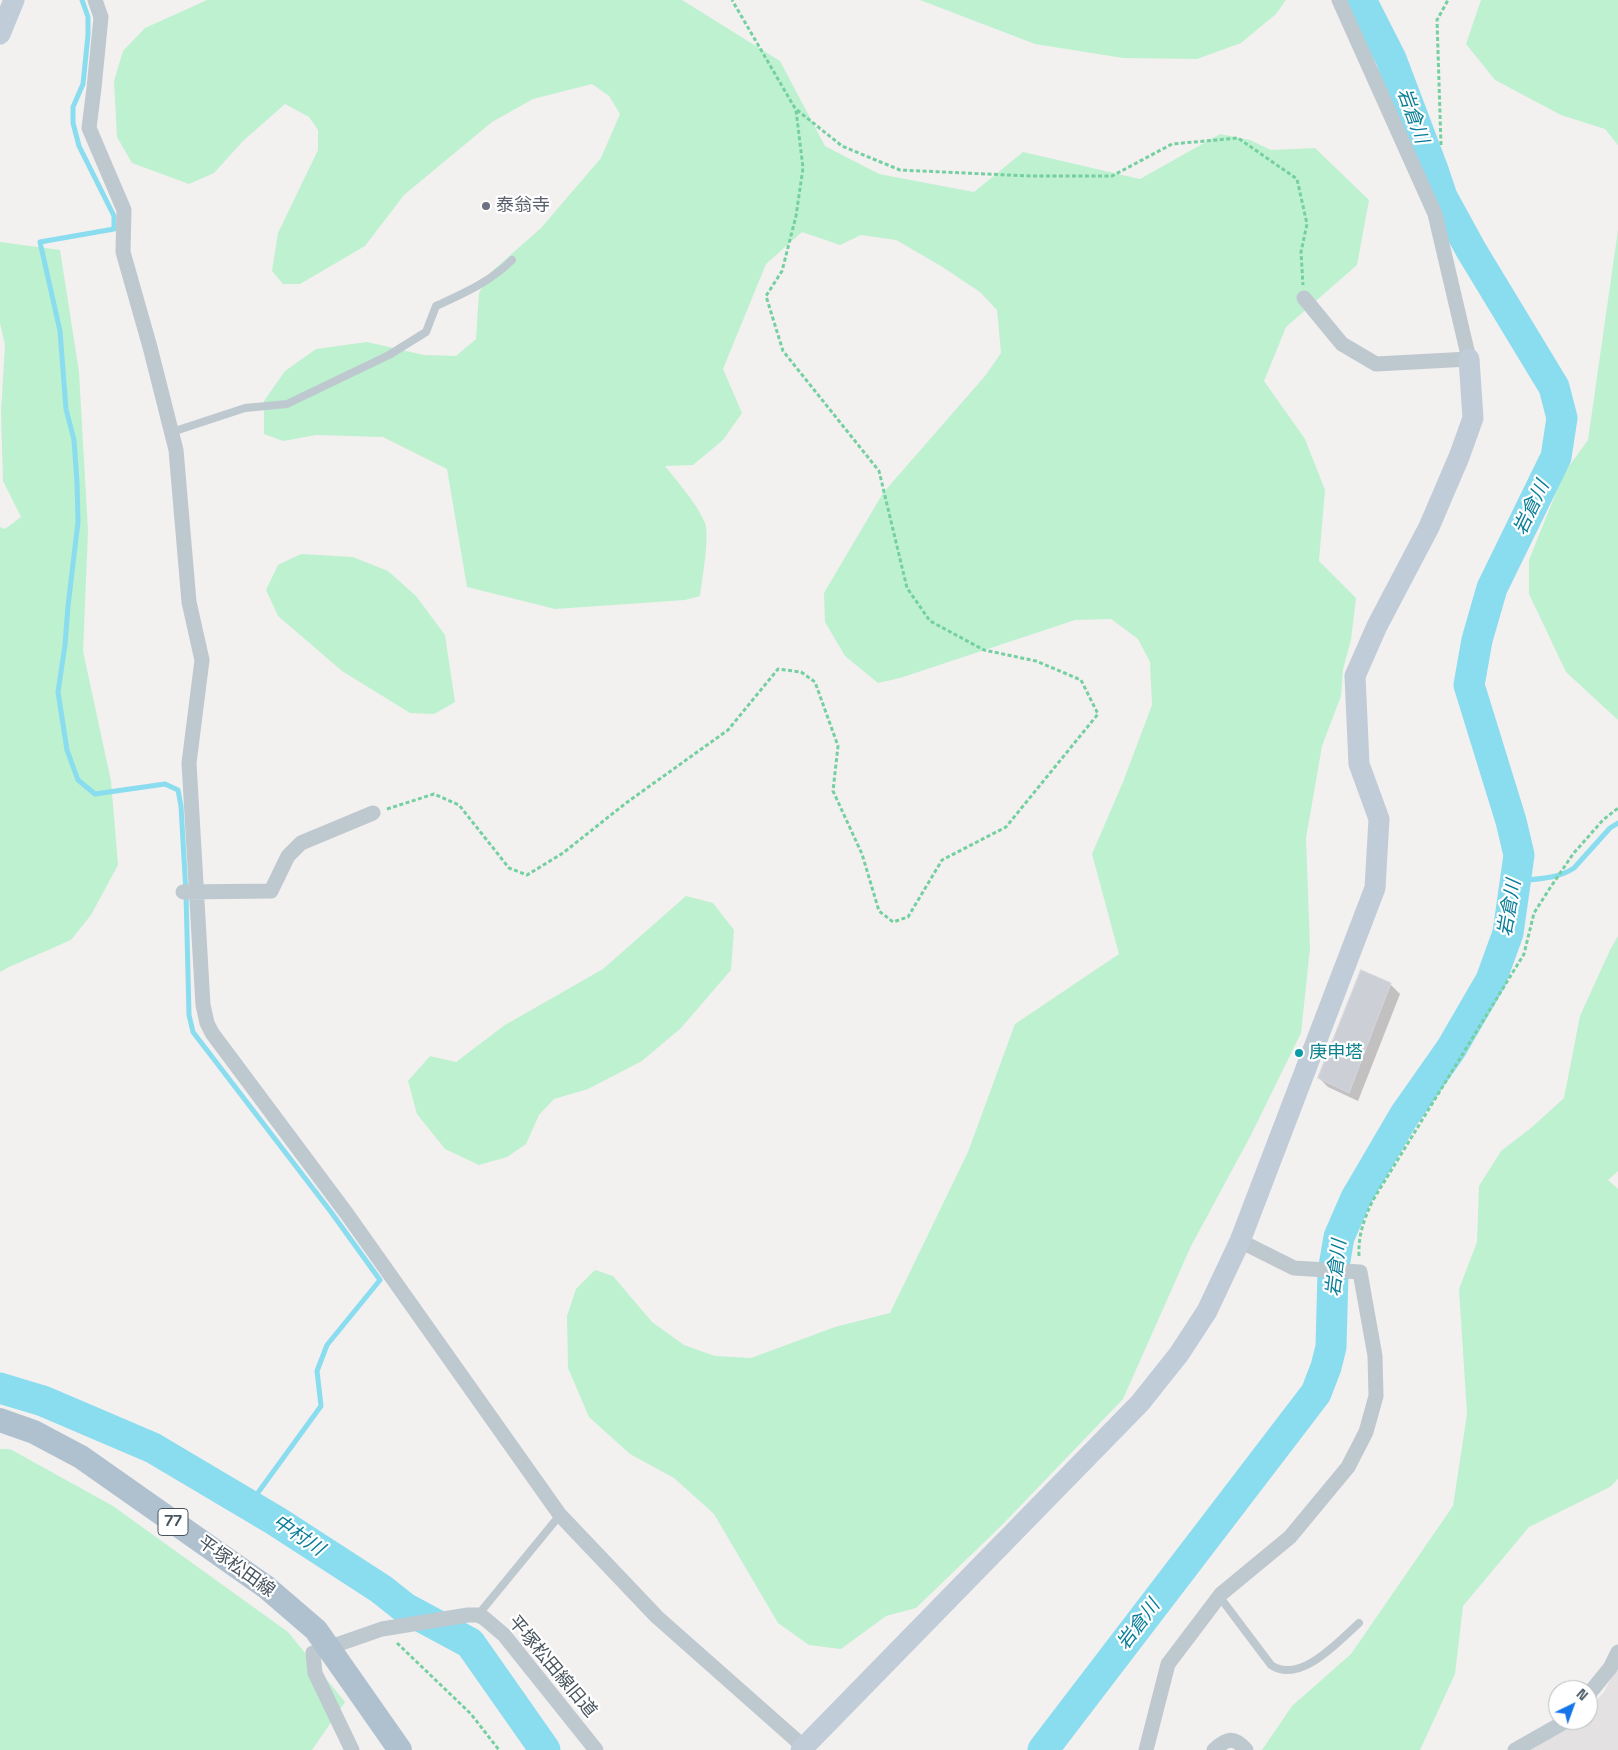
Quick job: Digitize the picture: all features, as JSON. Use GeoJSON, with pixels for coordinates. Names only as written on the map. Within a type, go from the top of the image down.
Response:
{"type":"FeatureCollection","features":[{"type":"Feature","properties":{"kind":"main road","name":"平塚松田線"},"geometry":{"type":"LineString","coordinates":[[0,1420],[34,1432],[81,1458],[266,1587],[316,1630],[396,1748]]}},
{"type":"Feature","properties":{"kind":"street"},"geometry":{"type":"LineString","coordinates":[[0,34],[14,0]]}},
{"type":"Feature","properties":{"kind":"street"},"geometry":{"type":"LineString","coordinates":[[95,0],[100,17],[89,128],[124,210],[124,252],[176,450],[189,602],[202,660],[189,763],[190,892],[203,1005],[207,1023],[212,1033],[348,1214],[560,1515],[657,1617],[803,1748],[1140,1403],[1179,1354],[1207,1311],[1240,1241],[1375,888],[1379,819],[1359,764],[1354,676],[1377,626],[1429,527],[1459,457],[1473,418],[1469,359],[1435,214],[1339,0]]}},
{"type":"Feature","properties":{"kind":"street"},"geometry":{"type":"LineString","coordinates":[[1304,298],[1342,344],[1376,364],[1469,359]]}},
{"type":"Feature","properties":{"kind":"street"},"geometry":{"type":"LineString","coordinates":[[190,892],[271,891],[288,856],[301,843],[373,813]]}},
{"type":"Feature","properties":{"kind":"street"},"geometry":{"type":"LineString","coordinates":[[1146,1750],[1168,1664],[1219,1596],[1290,1537],[1348,1467],[1366,1432],[1376,1396],[1375,1356],[1353,1272],[1294,1268],[1240,1241]]}},
{"type":"Feature","properties":{"kind":"street"},"geometry":{"type":"LineString","coordinates":[[352,1750],[316,1673],[313,1653],[387,1628],[478,1615]]}},
{"type":"Feature","properties":{"kind":"street","name":"平塚松田線旧道"},"geometry":{"type":"LineString","coordinates":[[478,1615],[504,1635],[596,1750]]}},
{"type":"Feature","properties":{"kind":"street"},"geometry":{"type":"LineString","coordinates":[[1598,1683],[1610,1668],[1618,1652]]}},
{"type":"Feature","properties":{"kind":"street"},"geometry":{"type":"LineString","coordinates":[[1515,1750],[1550,1730]]}},
{"type":"Feature","properties":{"kind":"street"},"geometry":{"type":"LineString","coordinates":[[1214,1750],[1221,1743],[1233,1740],[1246,1750]]}},
{"type":"Feature","properties":{"kind":"lane"},"geometry":{"type":"LineString","coordinates":[[172,432],[246,408],[287,404],[389,355],[426,332],[436,306],[475,289],[492,278],[512,260]]}},
{"type":"Feature","properties":{"kind":"lane"},"geometry":{"type":"LineString","coordinates":[[478,1615],[560,1515]]}},
{"type":"Feature","properties":{"kind":"lane"},"geometry":{"type":"LineString","coordinates":[[1219,1596],[1272,1665],[1278,1670],[1286,1671],[1307,1666],[1359,1623]]}},
{"type":"Feature","properties":{"kind":"path"},"geometry":{"type":"LineString","coordinates":[[732,0],[796,110],[842,146],[900,170],[1030,176],[1112,176],[1172,144],[1238,138],[1297,179],[1307,224],[1300,252],[1304,298]]}},
{"type":"Feature","properties":{"kind":"path"},"geometry":{"type":"LineString","coordinates":[[1441,145],[1438,20],[1448,0]]}},
{"type":"Feature","properties":{"kind":"path"},"geometry":{"type":"LineString","coordinates":[[373,813],[434,794],[459,805],[509,868],[527,875],[563,853],[626,803],[728,730],[778,669],[801,672],[815,682],[838,746],[833,791],[862,854],[879,911],[893,922],[908,917],[942,860],[1006,827],[1098,714],[1081,680],[1036,661],[984,650],[930,621],[907,588],[879,471],[783,350],[766,296],[782,272],[796,216],[803,168],[796,110]]}},
{"type":"Feature","properties":{"kind":"path"},"geometry":{"type":"LineString","coordinates":[[1353,1272],[1363,1223],[1373,1200],[1524,954],[1534,913],[1573,854],[1604,820],[1618,808]]}},
{"type":"Feature","properties":{"kind":"path"},"geometry":{"type":"LineString","coordinates":[[387,1628],[471,1714],[499,1750]]}},
{"type":"Feature","properties":{"kind":"shaded area"},"geometry":{"type":"Polygon","coordinates":[[[1618,1665],[1618,1750],[1526,1750],[1565,1730],[1598,1730],[1598,1698],[1604,1692],[1618,1665]]]}},
{"type":"Feature","properties":{"kind":"green space"},"geometry":{"type":"Polygon","coordinates":[[[207,0],[682,0],[780,61],[825,146],[879,174],[974,192],[1023,152],[1140,179],[1220,134],[1250,140],[1271,150],[1315,148],[1369,200],[1357,265],[1286,327],[1264,381],[1305,439],[1325,490],[1319,561],[1356,598],[1351,640],[1343,669],[1341,696],[1322,746],[1306,838],[1310,948],[1301,1033],[1251,1135],[1191,1246],[1123,1399],[1001,1526],[916,1608],[886,1616],[841,1649],[809,1645],[778,1623],[714,1514],[674,1478],[630,1454],[589,1417],[568,1368],[567,1316],[576,1289],[595,1270],[613,1276],[652,1322],[684,1345],[715,1356],[751,1358],[835,1327],[890,1313],[968,1152],[1015,1024],[1119,954],[1092,854],[1123,782],[1152,705],[1150,662],[1138,639],[1111,619],[1075,620],[900,678],[878,683],[845,656],[825,622],[824,593],[883,493],[985,376],[1001,353],[997,310],[980,292],[941,266],[896,240],[861,235],[840,245],[802,232],[766,264],[723,369],[742,413],[723,440],[693,465],[665,466],[692,500],[705,523],[707,538],[700,596],[685,600],[555,609],[467,587],[447,469],[383,437],[316,435],[283,441],[264,434],[264,401],[285,371],[316,349],[367,342],[424,355],[456,356],[476,339],[479,293],[490,273],[541,228],[601,158],[620,114],[609,96],[592,84],[533,99],[492,122],[404,195],[365,246],[300,284],[283,284],[272,271],[278,233],[318,150],[318,130],[309,117],[285,104],[243,141],[214,173],[189,184],[132,163],[117,137],[114,81],[123,51],[145,28],[207,0]]]}},
{"type":"Feature","properties":{"kind":"green space"},"geometry":{"type":"Polygon","coordinates":[[[920,0],[1286,0],[1276,14],[1241,43],[1197,59],[1123,58],[1035,44],[920,0]]]}},
{"type":"Feature","properties":{"kind":"green space"},"geometry":{"type":"Polygon","coordinates":[[[1481,0],[1618,0],[1618,145],[1605,129],[1561,115],[1495,80],[1466,44],[1481,0]]]}},
{"type":"Feature","properties":{"kind":"green space"},"geometry":{"type":"Polygon","coordinates":[[[1618,230],[1618,720],[1566,672],[1529,594],[1529,560],[1564,473],[1588,440],[1618,230]]]}},
{"type":"Feature","properties":{"kind":"green space"},"geometry":{"type":"Polygon","coordinates":[[[0,242],[60,250],[79,372],[88,531],[83,651],[111,781],[118,865],[91,915],[71,940],[0,972],[0,527],[5,529],[21,517],[3,481],[1,412],[5,345],[0,323],[0,242]]]}},
{"type":"Feature","properties":{"kind":"green space"},"geometry":{"type":"Polygon","coordinates":[[[301,554],[353,557],[388,571],[416,596],[445,635],[455,702],[434,714],[410,713],[342,671],[278,616],[266,590],[278,565],[301,554]]]}},
{"type":"Feature","properties":{"kind":"green space"},"geometry":{"type":"Polygon","coordinates":[[[686,896],[713,903],[734,930],[731,970],[681,1028],[642,1061],[588,1089],[554,1099],[539,1115],[526,1144],[507,1157],[479,1165],[445,1149],[417,1114],[408,1081],[430,1056],[456,1062],[505,1025],[603,969],[686,896]]]}},
{"type":"Feature","properties":{"kind":"green space"},"geometry":{"type":"Polygon","coordinates":[[[1618,936],[1618,1171],[1608,1180],[1618,1189],[1618,1479],[1610,1487],[1529,1527],[1463,1606],[1455,1674],[1420,1750],[1262,1750],[1292,1706],[1351,1654],[1453,1506],[1467,1414],[1459,1289],[1477,1242],[1479,1186],[1501,1151],[1531,1128],[1564,1098],[1580,1016],[1618,936]]]}},
{"type":"Feature","properties":{"kind":"green space"},"geometry":{"type":"Polygon","coordinates":[[[0,1449],[10,1449],[113,1506],[288,1632],[345,1702],[312,1750],[0,1750],[0,1449]]]}},
{"type":"Feature","properties":{"kind":"building"},"geometry":{"type":"Polygon","coordinates":[[[1361,970],[1391,983],[1349,1093],[1318,1078],[1361,970]]]}},
{"type":"Feature","properties":{"kind":"waterway"},"geometry":{"type":"LineString","coordinates":[[82,0],[88,17],[88,35],[83,84],[73,107],[73,123],[79,146],[114,216],[114,229],[40,242],[60,331],[66,409],[74,440],[77,482],[78,522],[58,692],[67,750],[78,780],[95,794],[165,784],[178,790],[181,806],[186,893],[189,1015],[193,1032],[331,1212],[380,1280],[327,1345],[317,1371],[321,1406],[249,1505]]}},
{"type":"Feature","properties":{"kind":"waterway","name":"岩倉川"},"geometry":{"type":"LineString","coordinates":[[1043,1750],[1316,1393],[1331,1347],[1333,1272],[1339,1237],[1356,1198],[1404,1116],[1451,1049],[1491,980],[1508,933],[1519,855],[1511,821],[1469,685],[1477,640],[1492,588],[1556,457],[1562,418],[1554,387],[1471,250],[1442,197],[1391,59],[1361,0]]}},
{"type":"Feature","properties":{"kind":"waterway"},"geometry":{"type":"LineString","coordinates":[[1516,881],[1546,878],[1568,872],[1574,868],[1610,828],[1618,823]]}},
{"type":"Feature","properties":{"kind":"waterway","name":"中村川"},"geometry":{"type":"LineString","coordinates":[[0,1388],[43,1401],[153,1448],[276,1521],[381,1589],[405,1608],[470,1643],[545,1750]]}},
{"type":"Feature","properties":{"kind":"place","name":"泰翁寺"},"geometry":{"type":"Point","coordinates":[486,206]}},
{"type":"Feature","properties":{"kind":"place","name":"庚申塔"},"geometry":{"type":"Point","coordinates":[1299,1053]}}]}
